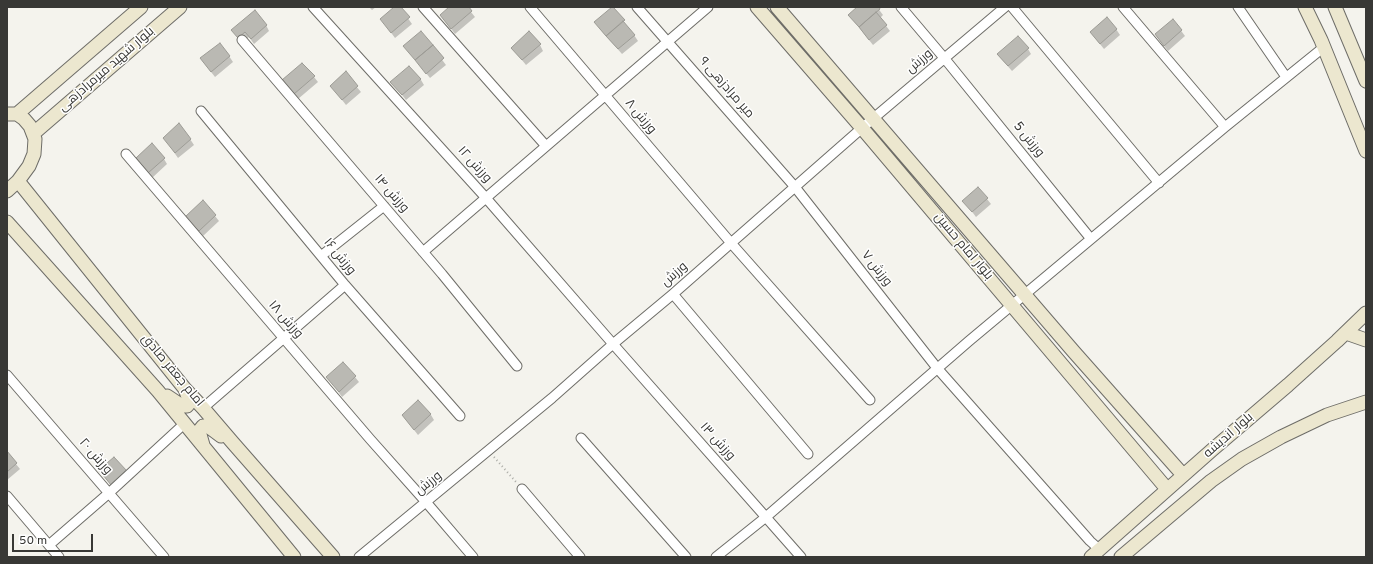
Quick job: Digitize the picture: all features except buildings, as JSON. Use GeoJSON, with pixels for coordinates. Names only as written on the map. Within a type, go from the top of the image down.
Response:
{"type":"FeatureCollection","features":[{"type":"Feature","properties":{"kind":"street","name":"بلوار شهید میرمرادزهی"},"geometry":{"type":"LineString","coordinates":[[12,114],[141,7]]}},
{"type":"Feature","properties":{"kind":"street","name":"بلوار شهید میرمرادزهی"},"geometry":{"type":"LineString","coordinates":[[34,133],[180,7]]}},
{"type":"Feature","properties":{"kind":"street","name":"ورزش ۱۲"},"geometry":{"type":"LineString","coordinates":[[313,7],[486,198],[613,344]]}},
{"type":"Feature","properties":{"kind":"street"},"geometry":{"type":"LineString","coordinates":[[423,7],[546,146]]}},
{"type":"Feature","properties":{"kind":"street","name":"ورزش ۸"},"geometry":{"type":"LineString","coordinates":[[530,7],[731,243],[870,400]]}},
{"type":"Feature","properties":{"kind":"street","name":"میر مرادزهی ۹"},"geometry":{"type":"LineString","coordinates":[[637,7],[795,187]]}},
{"type":"Feature","properties":{"kind":"street"},"geometry":{"type":"LineString","coordinates":[[423,252],[708,7]]}},
{"type":"Feature","properties":{"kind":"street","name":"بلوار امام حسین"},"geometry":{"type":"LineString","coordinates":[[757,7],[862,128],[1167,490]]}},
{"type":"Feature","properties":{"kind":"street","name":"بلوار امام حسین"},"geometry":{"type":"LineString","coordinates":[[777,7],[1024,294],[1183,475]]}},
{"type":"Feature","properties":{"kind":"street","name":"ورزش 5"},"geometry":{"type":"LineString","coordinates":[[901,7],[945,58],[1091,239]]}},
{"type":"Feature","properties":{"kind":"street","name":"ورزش"},"geometry":{"type":"LineString","coordinates":[[359,557],[552,398],[862,128],[1005,7]]}},
{"type":"Feature","properties":{"kind":"street"},"geometry":{"type":"LineString","coordinates":[[1012,7],[1158,183]]}},
{"type":"Feature","properties":{"kind":"street"},"geometry":{"type":"LineString","coordinates":[[1123,7],[1225,127]]}},
{"type":"Feature","properties":{"kind":"street"},"geometry":{"type":"LineString","coordinates":[[1238,7],[1286,78]]}},
{"type":"Feature","properties":{"kind":"street"},"geometry":{"type":"LineString","coordinates":[[1305,7],[1324,47],[1366,151]]}},
{"type":"Feature","properties":{"kind":"street"},"geometry":{"type":"LineString","coordinates":[[1335,7],[1366,81]]}},
{"type":"Feature","properties":{"kind":"street","name":"ورزش ۱۴"},"geometry":{"type":"LineString","coordinates":[[242,40],[423,252],[517,366]]}},
{"type":"Feature","properties":{"kind":"street"},"geometry":{"type":"LineString","coordinates":[[716,557],[766,517],[1024,294],[1324,47]]}},
{"type":"Feature","properties":{"kind":"street","name":"ورزش ۱۶"},"geometry":{"type":"LineString","coordinates":[[201,111],[345,285],[460,416]]}},
{"type":"Feature","properties":{"kind":"street"},"geometry":{"type":"LineString","coordinates":[[7,191],[18,181],[29,166],[34,154],[35,139],[34,133],[24,119],[12,114]]}},
{"type":"Feature","properties":{"kind":"street","name":"ورزش ۱۸"},"geometry":{"type":"LineString","coordinates":[[126,154],[473,557]]}},
{"type":"Feature","properties":{"kind":"street","name":"امام جعفر صادق"},"geometry":{"type":"LineString","coordinates":[[18,181],[185,390],[203,408],[232,444],[332,557]]}},
{"type":"Feature","properties":{"kind":"street","name":"ورزش ۷"},"geometry":{"type":"LineString","coordinates":[[795,187],[937,368],[1085,535],[1095,553]]}},
{"type":"Feature","properties":{"kind":"street"},"geometry":{"type":"LineString","coordinates":[[321,256],[384,206]]}},
{"type":"Feature","properties":{"kind":"street","name":"امام جعفر صادق"},"geometry":{"type":"LineString","coordinates":[[7,222],[158,391],[294,557]]}},
{"type":"Feature","properties":{"kind":"street"},"geometry":{"type":"LineString","coordinates":[[203,408],[345,285]]}},
{"type":"Feature","properties":{"kind":"street"},"geometry":{"type":"LineString","coordinates":[[673,294],[808,454]]}},
{"type":"Feature","properties":{"kind":"street","name":"بلوار اندیشه"},"geometry":{"type":"LineString","coordinates":[[1095,553],[1288,385],[1366,314]]}},
{"type":"Feature","properties":{"kind":"street"},"geometry":{"type":"LineString","coordinates":[[1346,333],[1366,340]]}},
{"type":"Feature","properties":{"kind":"street","name":"ورزش ۱۳"},"geometry":{"type":"LineString","coordinates":[[613,344],[801,557]]}},
{"type":"Feature","properties":{"kind":"street","name":"ورزش ۲۰"},"geometry":{"type":"LineString","coordinates":[[7,375],[164,557]]}},
{"type":"Feature","properties":{"kind":"street"},"geometry":{"type":"LineString","coordinates":[[158,391],[184,406],[190,402],[185,390]]}},
{"type":"Feature","properties":{"kind":"street","name":"بلوار اندیشه"},"geometry":{"type":"LineString","coordinates":[[1121,557],[1211,481],[1242,459],[1281,437],[1327,415],[1366,402]]}},
{"type":"Feature","properties":{"kind":"street"},"geometry":{"type":"LineString","coordinates":[[49,545],[109,493],[184,424]]}},
{"type":"Feature","properties":{"kind":"street"},"geometry":{"type":"LineString","coordinates":[[203,446],[199,431],[203,426],[206,426],[232,444]]}},
{"type":"Feature","properties":{"kind":"street"},"geometry":{"type":"LineString","coordinates":[[581,438],[686,557]]}},
{"type":"Feature","properties":{"kind":"street"},"geometry":{"type":"LineString","coordinates":[[522,489],[580,557]]}},
{"type":"Feature","properties":{"kind":"street"},"geometry":{"type":"LineString","coordinates":[[7,496],[59,557]]}},
{"type":"Feature","properties":{"kind":"path"},"geometry":{"type":"LineString","coordinates":[[489,451],[522,489]]}}]}
